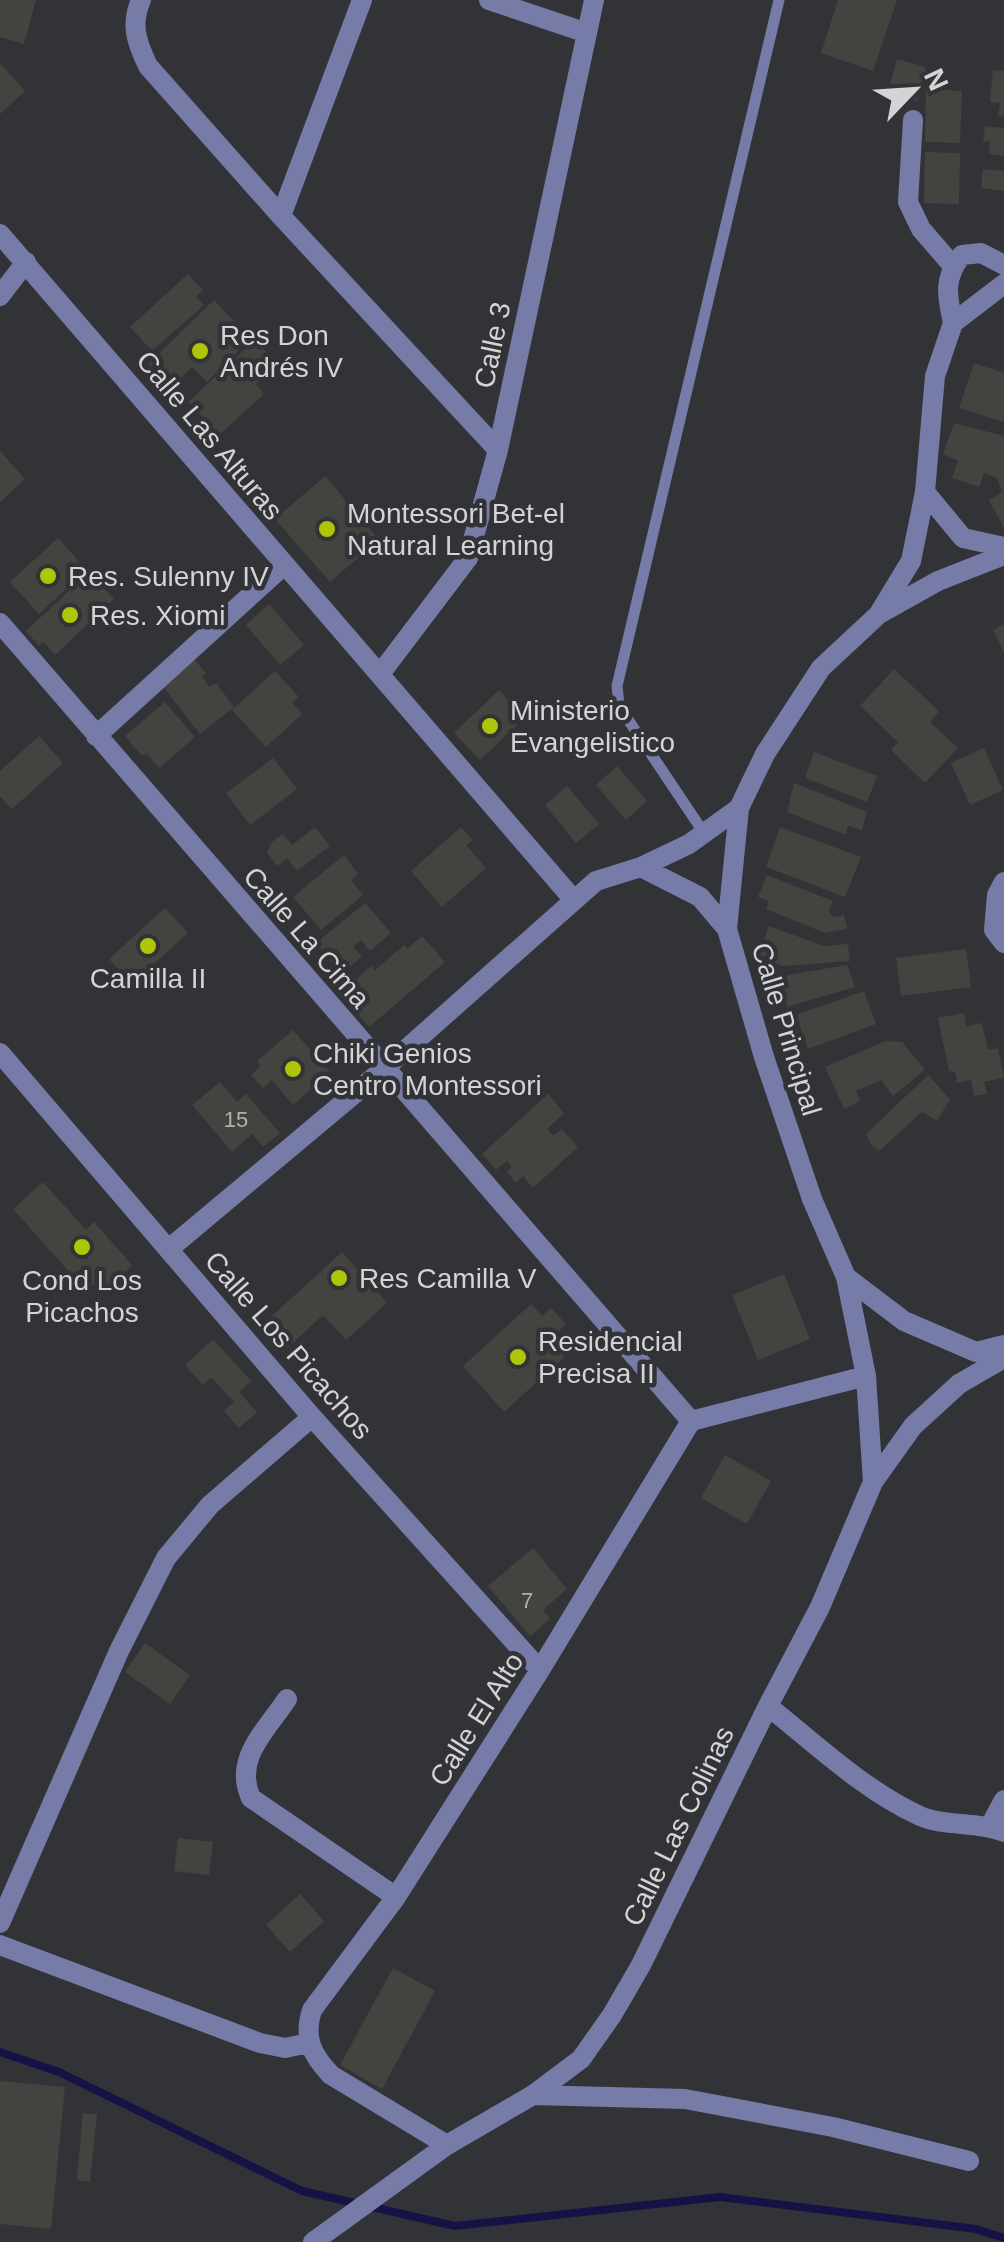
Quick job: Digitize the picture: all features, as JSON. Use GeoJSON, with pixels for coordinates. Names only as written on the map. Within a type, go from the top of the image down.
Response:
{"type":"FeatureCollection","features":[{"type":"Feature","properties":{"kind":"street"},"geometry":{"type":"LineString","coordinates":[[141,0],[134,37],[148,66],[498,450]]}},
{"type":"Feature","properties":{"kind":"street"},"geometry":{"type":"LineString","coordinates":[[281,216],[362,0]]}},
{"type":"Feature","properties":{"kind":"street"},"geometry":{"type":"LineString","coordinates":[[489,0],[587,33]]}},
{"type":"Feature","properties":{"kind":"street","name":"Calle 3"},"geometry":{"type":"LineString","coordinates":[[380,674],[468,558],[498,450],[594,0]]}},
{"type":"Feature","properties":{"kind":"street"},"geometry":{"type":"LineString","coordinates":[[913,120],[908,202],[920,229],[953,266]]}},
{"type":"Feature","properties":{"kind":"street","name":"Calle Las Alturas"},"geometry":{"type":"LineString","coordinates":[[0,234],[574,899]]}},
{"type":"Feature","properties":{"kind":"street"},"geometry":{"type":"LineString","coordinates":[[879,614],[911,561],[925,492],[934,376],[953,323],[946,289],[953,266],[962,255],[981,254],[1004,265]]}},
{"type":"Feature","properties":{"kind":"street"},"geometry":{"type":"LineString","coordinates":[[0,296],[26,262]]}},
{"type":"Feature","properties":{"kind":"street"},"geometry":{"type":"LineString","coordinates":[[953,323],[1004,284]]}},
{"type":"Feature","properties":{"kind":"street"},"geometry":{"type":"LineString","coordinates":[[925,492],[963,538],[1004,547]]}},
{"type":"Feature","properties":{"kind":"street","name":"Calle Principal"},"geometry":{"type":"LineString","coordinates":[[1004,555],[938,581],[879,614],[821,668],[766,754],[740,808],[728,928],[776,1092],[812,1198],[846,1277],[904,1321],[976,1352],[1004,1345]]}},
{"type":"Feature","properties":{"kind":"street"},"geometry":{"type":"LineString","coordinates":[[96,736],[284,565]]}},
{"type":"Feature","properties":{"kind":"street","name":"Calle La Cima"},"geometry":{"type":"LineString","coordinates":[[0,623],[691,1422]]}},
{"type":"Feature","properties":{"kind":"street"},"geometry":{"type":"LineString","coordinates":[[170,1248],[384,1068],[596,881],[641,867],[689,844],[740,808]]}},
{"type":"Feature","properties":{"kind":"street"},"geometry":{"type":"LineString","coordinates":[[641,867],[700,897],[728,928]]}},
{"type":"Feature","properties":{"kind":"street"},"geometry":{"type":"LineString","coordinates":[[1004,882],[996,895],[994,930],[1004,943]]}},
{"type":"Feature","properties":{"kind":"street","name":"Calle Los Picachos"},"geometry":{"type":"LineString","coordinates":[[3,1063],[170,1248],[312,1417],[540,1670]]}},
{"type":"Feature","properties":{"kind":"street"},"geometry":{"type":"LineString","coordinates":[[846,1277],[866,1376],[874,1482]]}},
{"type":"Feature","properties":{"kind":"street","name":"Calle Las Colinas"},"geometry":{"type":"LineString","coordinates":[[314,2242],[447,2145],[533,2095],[582,2059],[640,1966],[820,1608],[874,1482],[913,1426],[960,1384],[1004,1358]]}},
{"type":"Feature","properties":{"kind":"street"},"geometry":{"type":"LineString","coordinates":[[691,1422],[866,1376]]}},
{"type":"Feature","properties":{"kind":"street"},"geometry":{"type":"LineString","coordinates":[[0,1923],[118,1651],[166,1558],[210,1505],[312,1417]]}},
{"type":"Feature","properties":{"kind":"street","name":"Calle El Alto"},"geometry":{"type":"LineString","coordinates":[[309,2042],[307,2026],[312,2010],[396,1897],[691,1422]]}},
{"type":"Feature","properties":{"kind":"street"},"geometry":{"type":"LineString","coordinates":[[287,1699],[247,1758],[245,1784],[251,1798],[396,1897]]}},
{"type":"Feature","properties":{"kind":"street"},"geometry":{"type":"LineString","coordinates":[[768,1706],[852,1774],[922,1818],[997,1829],[1004,1800]]}},
{"type":"Feature","properties":{"kind":"street"},"geometry":{"type":"LineString","coordinates":[[0,1945],[260,2043],[286,2048],[309,2042],[317,2061],[332,2075],[447,2145]]}},
{"type":"Feature","properties":{"kind":"street"},"geometry":{"type":"LineString","coordinates":[[533,2095],[685,2099],[833,2127],[969,2161]]}},
{"type":"Feature","properties":{"kind":"lane"},"geometry":{"type":"LineString","coordinates":[[704,832],[629,721],[619,704],[617,686],[779,0]]}},
{"type":"Feature","properties":{"kind":"building"},"geometry":{"type":"Polygon","coordinates":[[[0,0],[36,0],[24,44],[0,37],[0,0]]]}},
{"type":"Feature","properties":{"kind":"building"},"geometry":{"type":"Polygon","coordinates":[[[838,0],[897,0],[873,71],[821,53],[838,0]]]}},
{"type":"Feature","properties":{"kind":"building"},"geometry":{"type":"Polygon","coordinates":[[[897,59],[926,67],[917,101],[888,92],[897,59]]]}},
{"type":"Feature","properties":{"kind":"building"},"geometry":{"type":"Polygon","coordinates":[[[0,63],[25,91],[0,114],[0,63]]]}},
{"type":"Feature","properties":{"kind":"building"},"geometry":{"type":"Polygon","coordinates":[[[993,70],[1004,71],[1004,117],[998,116],[1000,103],[990,102],[993,70]]]}},
{"type":"Feature","properties":{"kind":"building"},"geometry":{"type":"Polygon","coordinates":[[[926,89],[962,91],[960,143],[925,142],[926,89]]]}},
{"type":"Feature","properties":{"kind":"building"},"geometry":{"type":"Polygon","coordinates":[[[985,126],[1004,128],[1004,156],[989,154],[990,142],[983,141],[985,126]]]}},
{"type":"Feature","properties":{"kind":"building"},"geometry":{"type":"Polygon","coordinates":[[[925,152],[960,153],[959,204],[924,203],[925,152]]]}},
{"type":"Feature","properties":{"kind":"building"},"geometry":{"type":"Polygon","coordinates":[[[983,169],[1004,171],[1004,191],[981,188],[983,169]]]}},
{"type":"Feature","properties":{"kind":"building"},"geometry":{"type":"Polygon","coordinates":[[[188,274],[203,290],[196,296],[204,305],[152,351],[130,327],[188,274]]]}},
{"type":"Feature","properties":{"kind":"building","name":"Res Don Andrés IV"},"geometry":{"type":"Polygon","coordinates":[[[214,300],[251,338],[207,382],[192,367],[171,388],[148,364],[214,300]]]}},
{"type":"Feature","properties":{"kind":"building"},"geometry":{"type":"Polygon","coordinates":[[[255,340],[277,364],[256,384],[264,394],[219,435],[188,402],[255,340]]]}},
{"type":"Feature","properties":{"kind":"building"},"geometry":{"type":"Polygon","coordinates":[[[974,363],[1004,373],[1004,422],[959,408],[974,363]]]}},
{"type":"Feature","properties":{"kind":"building"},"geometry":{"type":"Polygon","coordinates":[[[954,423],[1004,436],[1004,528],[989,500],[1002,492],[997,478],[984,473],[979,487],[952,478],[958,461],[943,454],[954,423]]]}},
{"type":"Feature","properties":{"kind":"building"},"geometry":{"type":"Polygon","coordinates":[[[0,451],[25,479],[0,502],[0,451]]]}},
{"type":"Feature","properties":{"kind":"building","name":"Montessori Bet-el Natural Learning"},"geometry":{"type":"Polygon","coordinates":[[[325,476],[379,540],[330,582],[275,519],[325,476]]]}},
{"type":"Feature","properties":{"kind":"building","name":"Res. Sulenny IV"},"geometry":{"type":"Polygon","coordinates":[[[58,538],[87,570],[39,614],[10,582],[58,538]]]}},
{"type":"Feature","properties":{"kind":"building","name":"Res. Xiomi"},"geometry":{"type":"Polygon","coordinates":[[[89,572],[114,599],[55,655],[43,642],[39,646],[26,631],[89,572]]]}},
{"type":"Feature","properties":{"kind":"building"},"geometry":{"type":"Polygon","coordinates":[[[269,604],[304,645],[280,665],[246,625],[269,604]]]}},
{"type":"Feature","properties":{"kind":"building"},"geometry":{"type":"Polygon","coordinates":[[[1004,624],[1004,653],[993,630],[1004,624]]]}},
{"type":"Feature","properties":{"kind":"building"},"geometry":{"type":"Polygon","coordinates":[[[193,658],[206,673],[202,676],[209,687],[216,683],[234,707],[200,734],[161,684],[193,658]]]}},
{"type":"Feature","properties":{"kind":"building"},"geometry":{"type":"Polygon","coordinates":[[[894,669],[939,711],[930,722],[958,748],[925,783],[891,750],[898,742],[860,706],[894,669]]]}},
{"type":"Feature","properties":{"kind":"building"},"geometry":{"type":"Polygon","coordinates":[[[275,671],[299,697],[292,703],[302,714],[266,747],[232,710],[275,671]]]}},
{"type":"Feature","properties":{"kind":"building","name":"Ministerio Evangelistico"},"geometry":{"type":"Polygon","coordinates":[[[499,690],[525,718],[480,760],[454,733],[499,690]]]}},
{"type":"Feature","properties":{"kind":"building"},"geometry":{"type":"Polygon","coordinates":[[[165,702],[195,737],[159,768],[125,736],[165,702]]]}},
{"type":"Feature","properties":{"kind":"building"},"geometry":{"type":"Polygon","coordinates":[[[39,736],[63,763],[12,809],[0,796],[0,771],[39,736]]]}},
{"type":"Feature","properties":{"kind":"building"},"geometry":{"type":"Polygon","coordinates":[[[984,748],[1003,790],[970,805],[951,763],[984,748]]]}},
{"type":"Feature","properties":{"kind":"building"},"geometry":{"type":"Polygon","coordinates":[[[814,752],[877,776],[867,802],[805,778],[814,752]]]}},
{"type":"Feature","properties":{"kind":"building"},"geometry":{"type":"Polygon","coordinates":[[[273,758],[297,789],[250,825],[226,793],[273,758]]]}},
{"type":"Feature","properties":{"kind":"building"},"geometry":{"type":"Polygon","coordinates":[[[617,766],[647,801],[626,820],[596,785],[617,766]]]}},
{"type":"Feature","properties":{"kind":"building"},"geometry":{"type":"Polygon","coordinates":[[[794,783],[867,812],[862,830],[848,826],[846,835],[787,812],[794,783]]]}},
{"type":"Feature","properties":{"kind":"building"},"geometry":{"type":"Polygon","coordinates":[[[567,786],[599,824],[576,843],[545,805],[567,786]]]}},
{"type":"Feature","properties":{"kind":"building"},"geometry":{"type":"Polygon","coordinates":[[[315,827],[330,846],[297,871],[287,858],[277,866],[267,852],[272,842],[283,834],[292,845],[315,827]]]}},
{"type":"Feature","properties":{"kind":"building"},"geometry":{"type":"Polygon","coordinates":[[[461,827],[473,840],[466,845],[486,868],[442,907],[411,871],[461,827]]]}},
{"type":"Feature","properties":{"kind":"building"},"geometry":{"type":"Polygon","coordinates":[[[780,827],[861,857],[845,897],[766,867],[780,827]]]}},
{"type":"Feature","properties":{"kind":"building"},"geometry":{"type":"Polygon","coordinates":[[[344,855],[358,874],[351,880],[363,895],[321,930],[293,897],[344,855]]]}},
{"type":"Feature","properties":{"kind":"building"},"geometry":{"type":"Polygon","coordinates":[[[767,875],[833,901],[829,911],[833,917],[844,915],[847,929],[825,933],[766,909],[769,901],[758,897],[767,875]]]}},
{"type":"Feature","properties":{"kind":"building"},"geometry":{"type":"Polygon","coordinates":[[[365,903],[391,933],[370,951],[361,940],[353,946],[362,957],[341,974],[316,943],[365,903]]]}},
{"type":"Feature","properties":{"kind":"building","name":"Camilla II"},"geometry":{"type":"Polygon","coordinates":[[[165,908],[188,933],[132,984],[109,959],[165,908]]]}},
{"type":"Feature","properties":{"kind":"building"},"geometry":{"type":"Polygon","coordinates":[[[769,926],[824,946],[848,944],[850,961],[783,966],[758,956],[769,926]]]}},
{"type":"Feature","properties":{"kind":"building"},"geometry":{"type":"Polygon","coordinates":[[[422,936],[445,962],[369,1027],[348,1003],[359,994],[351,984],[371,966],[375,970],[404,945],[407,949],[422,936]]]}},
{"type":"Feature","properties":{"kind":"building"},"geometry":{"type":"Polygon","coordinates":[[[966,949],[971,987],[901,996],[896,958],[966,949]]]}},
{"type":"Feature","properties":{"kind":"building"},"geometry":{"type":"Polygon","coordinates":[[[847,965],[855,987],[787,1007],[776,977],[847,965]]]}},
{"type":"Feature","properties":{"kind":"building"},"geometry":{"type":"Polygon","coordinates":[[[864,991],[876,1024],[808,1049],[796,1015],[864,991]]]}},
{"type":"Feature","properties":{"kind":"building"},"geometry":{"type":"Polygon","coordinates":[[[964,1013],[966,1026],[982,1023],[988,1050],[998,1048],[1004,1078],[984,1082],[987,1094],[974,1096],[971,1080],[957,1083],[955,1072],[949,1071],[938,1018],[964,1013]]]}},
{"type":"Feature","properties":{"kind":"building","name":"Chiki Genios Centro Montessori"},"geometry":{"type":"Polygon","coordinates":[[[293,1030],[330,1072],[293,1105],[272,1080],[263,1088],[251,1075],[261,1066],[257,1061],[293,1030]]]}},
{"type":"Feature","properties":{"kind":"building"},"geometry":{"type":"Polygon","coordinates":[[[885,1041],[902,1042],[925,1070],[893,1096],[881,1080],[856,1091],[860,1101],[844,1109],[825,1067],[885,1041]]]}},
{"type":"Feature","properties":{"kind":"building"},"geometry":{"type":"Polygon","coordinates":[[[928,1075],[950,1099],[937,1121],[922,1112],[879,1151],[866,1134],[928,1075]]]}},
{"type":"Feature","properties":{"kind":"building"},"geometry":{"type":"Polygon","coordinates":[[[220,1082],[237,1102],[246,1094],[280,1133],[263,1147],[252,1134],[232,1152],[192,1105],[220,1082]]]}},
{"type":"Feature","properties":{"kind":"building"},"geometry":{"type":"Polygon","coordinates":[[[548,1094],[564,1113],[547,1129],[553,1136],[562,1129],[578,1147],[533,1188],[523,1176],[516,1183],[507,1172],[512,1167],[507,1161],[496,1170],[482,1154],[548,1094]]]}},
{"type":"Feature","properties":{"kind":"building","name":"Cond Los Picachos"},"geometry":{"type":"Polygon","coordinates":[[[43,1182],[86,1230],[94,1222],[132,1265],[109,1287],[80,1284],[13,1209],[43,1182]]]}},
{"type":"Feature","properties":{"kind":"building","name":"Res Camilla V"},"geometry":{"type":"Polygon","coordinates":[[[342,1252],[387,1303],[346,1340],[323,1315],[285,1350],[262,1325],[342,1252]]]}},
{"type":"Feature","properties":{"kind":"building"},"geometry":{"type":"Polygon","coordinates":[[[784,1274],[810,1339],[758,1360],[732,1295],[784,1274]]]}},
{"type":"Feature","properties":{"kind":"building","name":"Residencial Precisa II"},"geometry":{"type":"Polygon","coordinates":[[[531,1304],[542,1316],[551,1308],[566,1324],[558,1332],[573,1349],[504,1412],[463,1366],[531,1304]]]}},
{"type":"Feature","properties":{"kind":"building"},"geometry":{"type":"Polygon","coordinates":[[[213,1339],[251,1381],[239,1392],[257,1412],[239,1428],[224,1411],[234,1402],[211,1377],[203,1385],[185,1365],[213,1339]]]}},
{"type":"Feature","properties":{"kind":"building"},"geometry":{"type":"Polygon","coordinates":[[[725,1455],[771,1481],[747,1524],[701,1498],[725,1455]]]}},
{"type":"Feature","properties":{"kind":"building"},"geometry":{"type":"Polygon","coordinates":[[[533,1548],[567,1589],[543,1610],[550,1619],[530,1636],[488,1586],[533,1548]]]}},
{"type":"Feature","properties":{"kind":"building"},"geometry":{"type":"Polygon","coordinates":[[[145,1643],[190,1675],[170,1704],[125,1672],[145,1643]]]}},
{"type":"Feature","properties":{"kind":"building"},"geometry":{"type":"Polygon","coordinates":[[[178,1838],[213,1842],[209,1875],[174,1871],[178,1838]]]}},
{"type":"Feature","properties":{"kind":"building"},"geometry":{"type":"Polygon","coordinates":[[[300,1894],[324,1921],[290,1952],[266,1925],[300,1894]]]}},
{"type":"Feature","properties":{"kind":"building"},"geometry":{"type":"Polygon","coordinates":[[[393,1968],[435,1991],[382,2089],[340,2065],[393,1968]]]}},
{"type":"Feature","properties":{"kind":"building"},"geometry":{"type":"Polygon","coordinates":[[[0,2081],[65,2087],[51,2229],[0,2224],[0,2081]]]}},
{"type":"Feature","properties":{"kind":"building"},"geometry":{"type":"Polygon","coordinates":[[[83,2113],[97,2114],[90,2182],[77,2180],[83,2113]]]}},
{"type":"Feature","properties":{"kind":"waterway"},"geometry":{"type":"LineString","coordinates":[[0,2052],[59,2072],[302,2191],[455,2226],[720,2197],[976,2229],[1004,2238]]}},
{"type":"Feature","properties":{"kind":"place","name":"Res Don Andrés IV"},"geometry":{"type":"Point","coordinates":[200,351]}},
{"type":"Feature","properties":{"kind":"place","name":"Montessori Bet-el Natural Learning"},"geometry":{"type":"Point","coordinates":[327,529]}},
{"type":"Feature","properties":{"kind":"place","name":"Res. Sulenny IV"},"geometry":{"type":"Point","coordinates":[48,576]}},
{"type":"Feature","properties":{"kind":"place","name":"Res. Xiomi"},"geometry":{"type":"Point","coordinates":[70,615]}},
{"type":"Feature","properties":{"kind":"place","name":"Ministerio Evangelistico"},"geometry":{"type":"Point","coordinates":[490,726]}},
{"type":"Feature","properties":{"kind":"place","name":"Camilla II"},"geometry":{"type":"Point","coordinates":[148,946]}},
{"type":"Feature","properties":{"kind":"place","name":"Chiki Genios Centro Montessori"},"geometry":{"type":"Point","coordinates":[293,1069]}},
{"type":"Feature","properties":{"kind":"place","name":"Cond Los Picachos"},"geometry":{"type":"Point","coordinates":[82,1247]}},
{"type":"Feature","properties":{"kind":"place","name":"Res Camilla V"},"geometry":{"type":"Point","coordinates":[339,1278]}},
{"type":"Feature","properties":{"kind":"place","name":"Residencial Precisa II"},"geometry":{"type":"Point","coordinates":[518,1357]}}]}
